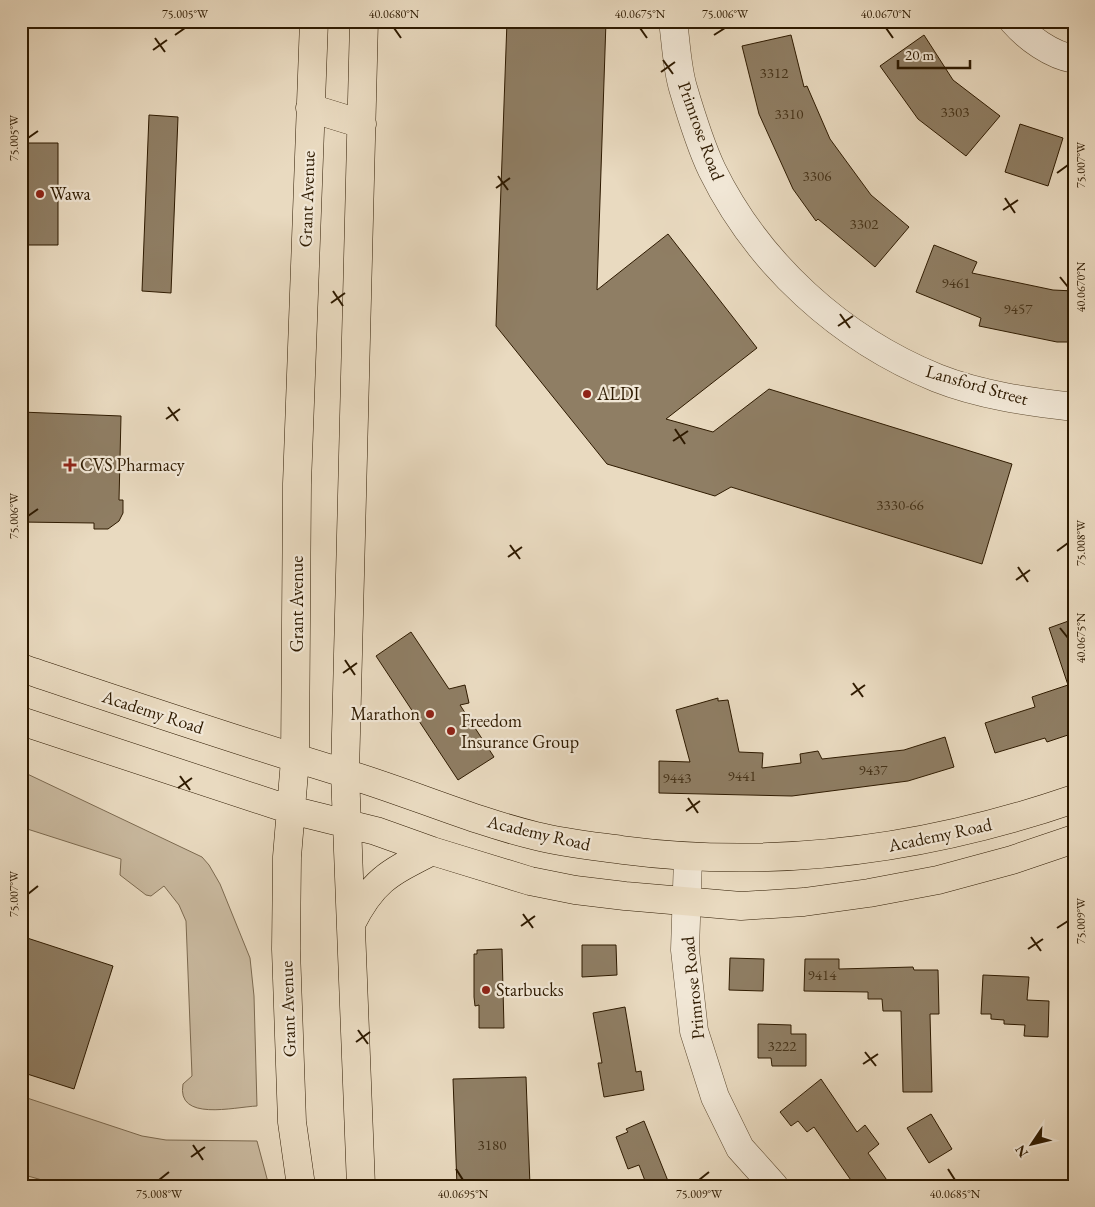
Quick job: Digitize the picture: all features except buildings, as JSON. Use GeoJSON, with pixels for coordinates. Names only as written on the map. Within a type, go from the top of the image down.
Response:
{"type":"FeatureCollection","features":[{"type":"Feature","properties":{"kind":"main road","name":"Grant Avenue"},"geometry":{"type":"LineString","coordinates":[[301,1186],[292,1122],[288,1034],[287,857],[295,760],[297,484],[314,21]]}},
{"type":"Feature","properties":{"kind":"main road"},"geometry":{"type":"LineString","coordinates":[[361,1186],[345,773],[364,21]]}},
{"type":"Feature","properties":{"kind":"main road"},"geometry":{"type":"LineString","coordinates":[[310,108],[362,124]]}},
{"type":"Feature","properties":{"kind":"main road","name":"Academy Road"},"geometry":{"type":"LineString","coordinates":[[21,668],[295,760],[345,773],[483,821],[537,837],[688,858],[742,859],[821,855],[888,846],[998,823],[1074,799]]}},
{"type":"Feature","properties":{"kind":"main road"},"geometry":{"type":"LineString","coordinates":[[21,721],[291,810],[376,831],[432,851],[530,880],[575,890],[687,903],[741,906],[804,902],[869,893],[948,878],[1074,840]]}},
{"type":"Feature","properties":{"kind":"main road"},"geometry":{"type":"LineString","coordinates":[[350,924],[363,900],[385,877],[432,851]]}},
{"type":"Feature","properties":{"kind":"street","name":"Primrose Road"},"geometry":{"type":"LineString","coordinates":[[673,21],[682,87],[712,170],[748,233],[799,290],[833,318]]}},
{"type":"Feature","properties":{"kind":"street"},"geometry":{"type":"LineString","coordinates":[[1013,21],[1023,33],[1061,56],[1071,58]]}},
{"type":"Feature","properties":{"kind":"street","name":"Lansford Street"},"geometry":{"type":"LineString","coordinates":[[833,318],[890,355],[938,378],[993,394],[1074,407]]}},
{"type":"Feature","properties":{"kind":"street","name":"Primrose Road"},"geometry":{"type":"LineString","coordinates":[[688,858],[685,950],[697,1040],[715,1097],[740,1148],[774,1186]]}},
{"type":"Feature","properties":{"kind":"shaded area"},"geometry":{"type":"Polygon","coordinates":[[[21,771],[202,857],[209,865],[220,884],[250,958],[254,996],[257,1106],[209,1110],[188,1104],[183,1096],[183,1084],[192,1076],[186,921],[179,905],[164,886],[151,896],[146,895],[120,875],[121,859],[21,827],[21,771]]]}},
{"type":"Feature","properties":{"kind":"shaded area"},"geometry":{"type":"Polygon","coordinates":[[[21,1096],[142,1136],[166,1140],[257,1141],[269,1186],[63,1186],[21,1174],[21,1096]]]}},
{"type":"Feature","properties":{"kind":"place","name":"Wawa"},"geometry":{"type":"Point","coordinates":[40,194]}},
{"type":"Feature","properties":{"kind":"place","name":"ALDI"},"geometry":{"type":"Point","coordinates":[587,394]}},
{"type":"Feature","properties":{"kind":"place","name":"CVS Pharmacy"},"geometry":{"type":"Point","coordinates":[70,465]}},
{"type":"Feature","properties":{"kind":"place","name":"Marathon"},"geometry":{"type":"Point","coordinates":[430,714]}},
{"type":"Feature","properties":{"kind":"place","name":"Freedom Insurance Group"},"geometry":{"type":"Point","coordinates":[451,731]}},
{"type":"Feature","properties":{"kind":"place","name":"Starbucks"},"geometry":{"type":"Point","coordinates":[486,990]}}]}
